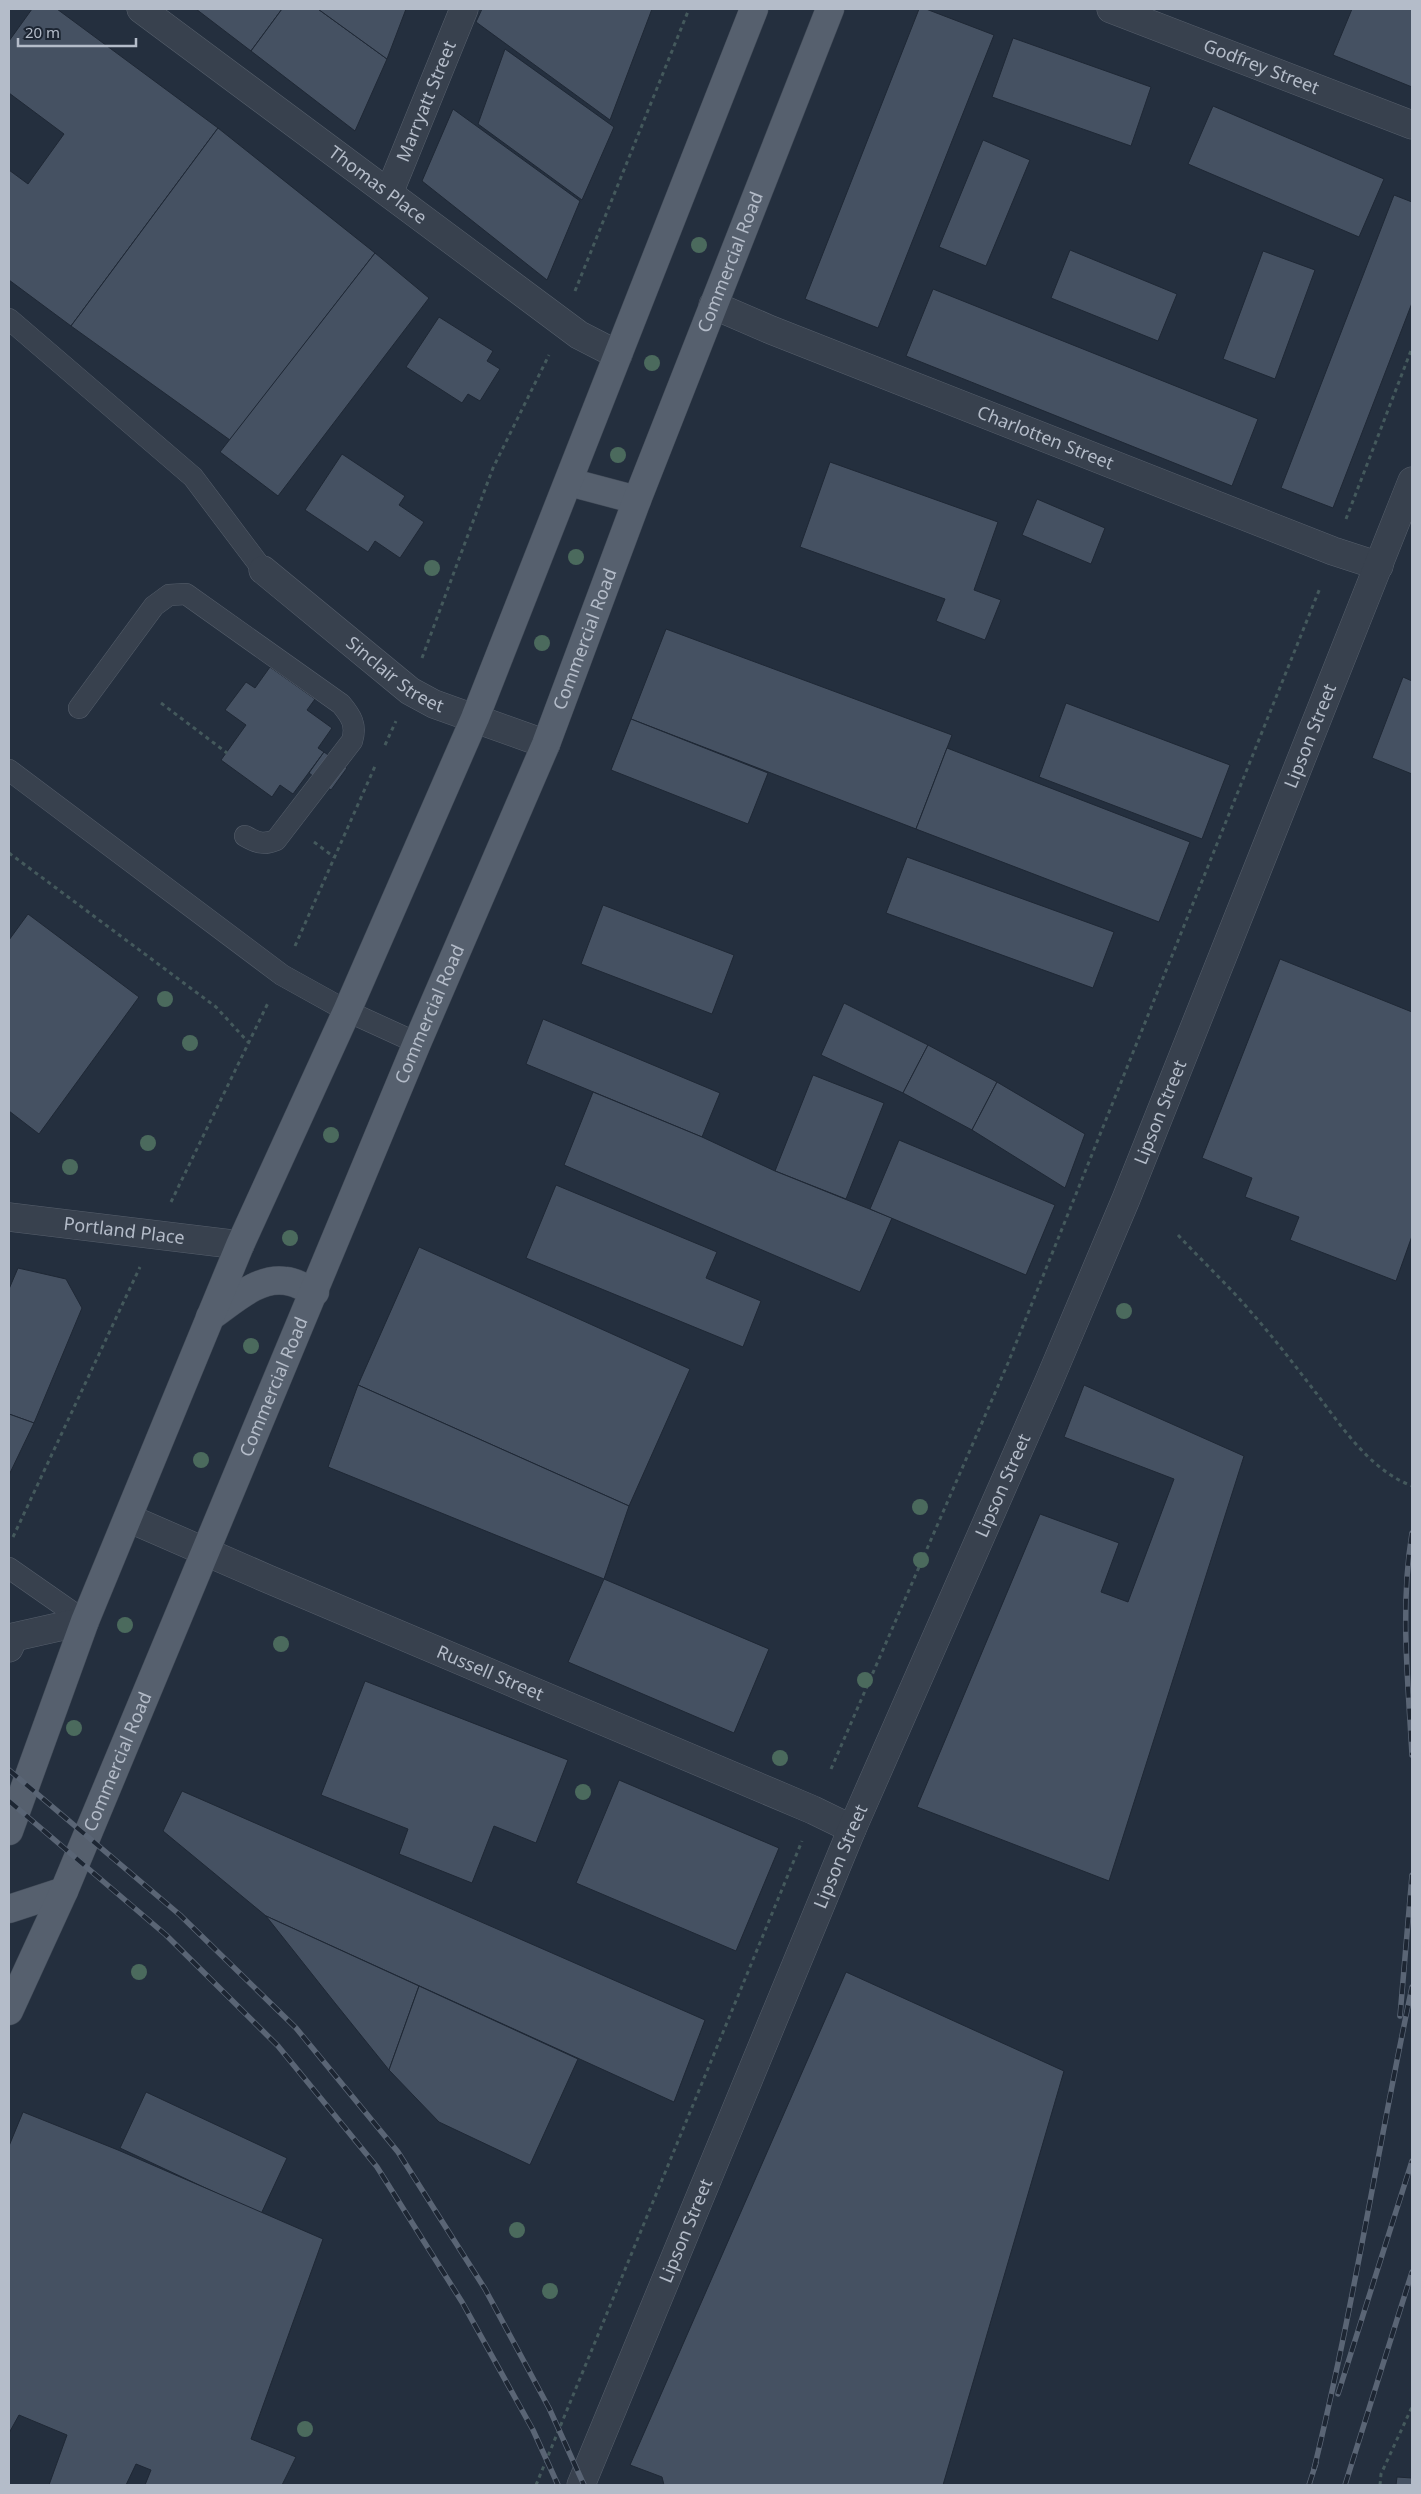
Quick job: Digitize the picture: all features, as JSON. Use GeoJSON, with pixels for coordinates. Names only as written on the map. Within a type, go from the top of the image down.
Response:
{"type":"FeatureCollection","features":[{"type":"Feature","properties":{"kind":"main road"},"geometry":{"type":"LineString","coordinates":[[9,1831],[85,1621],[240,1245],[347,1012],[475,718],[754,9]]}},
{"type":"Feature","properties":{"kind":"main road","name":"Commercial Road"},"geometry":{"type":"LineString","coordinates":[[9,2011],[64,1891],[418,1043],[546,744],[637,500],[830,9]]}},
{"type":"Feature","properties":{"kind":"main road"},"geometry":{"type":"LineString","coordinates":[[569,482],[637,500]]}},
{"type":"Feature","properties":{"kind":"main road"},"geometry":{"type":"LineString","coordinates":[[210,1317],[251,1288],[269,1282],[284,1280],[315,1292]]}},
{"type":"Feature","properties":{"kind":"main road"},"geometry":{"type":"LineString","coordinates":[[9,1909],[64,1891]]}},
{"type":"Feature","properties":{"kind":"street","name":"Thomas Place"},"geometry":{"type":"LineString","coordinates":[[141,9],[579,335],[618,355]]}},
{"type":"Feature","properties":{"kind":"street","name":"Marryatt Street"},"geometry":{"type":"LineString","coordinates":[[389,193],[464,9]]}},
{"type":"Feature","properties":{"kind":"street","name":"Godfrey Street"},"geometry":{"type":"LineString","coordinates":[[1111,9],[1412,125]]}},
{"type":"Feature","properties":{"kind":"street","name":"Charlotten Street"},"geometry":{"type":"LineString","coordinates":[[713,305],[771,330],[1305,540],[1379,566]]}},
{"type":"Feature","properties":{"kind":"street","name":"Lipson Street"},"geometry":{"type":"LineString","coordinates":[[581,2485],[852,1829],[1049,1381],[1126,1199],[1412,481]]}},
{"type":"Feature","properties":{"kind":"street","name":"Sinclair Street"},"geometry":{"type":"LineString","coordinates":[[263,570],[410,691],[434,704],[546,744]]}},
{"type":"Feature","properties":{"kind":"street","name":"Portland Place"},"geometry":{"type":"LineString","coordinates":[[9,1217],[240,1245]]}},
{"type":"Feature","properties":{"kind":"street","name":"Russell Street"},"geometry":{"type":"LineString","coordinates":[[128,1518],[814,1810],[852,1829]]}},
{"type":"Feature","properties":{"kind":"street"},"geometry":{"type":"LineString","coordinates":[[9,1648],[14,1636],[85,1621]]}},
{"type":"Feature","properties":{"kind":"lane"},"geometry":{"type":"LineString","coordinates":[[9,319],[193,478],[263,570]]}},
{"type":"Feature","properties":{"kind":"lane"},"geometry":{"type":"LineString","coordinates":[[78,708],[154,606],[169,596],[186,594],[341,704],[351,716],[356,730],[352,741],[276,840],[266,844],[255,842],[245,836]]}},
{"type":"Feature","properties":{"kind":"lane"},"geometry":{"type":"LineString","coordinates":[[9,770],[282,975],[347,1012],[418,1043]]}},
{"type":"Feature","properties":{"kind":"lane"},"geometry":{"type":"LineString","coordinates":[[9,1568],[85,1621]]}},
{"type":"Feature","properties":{"kind":"path"},"geometry":{"type":"LineString","coordinates":[[1345,522],[1412,348]]}},
{"type":"Feature","properties":{"kind":"path"},"geometry":{"type":"LineString","coordinates":[[831,1769],[1008,1362],[1320,588]]}},
{"type":"Feature","properties":{"kind":"path"},"geometry":{"type":"LineString","coordinates":[[161,704],[227,753]]}},
{"type":"Feature","properties":{"kind":"path"},"geometry":{"type":"LineString","coordinates":[[9,852],[216,1007],[248,1042]]}},
{"type":"Feature","properties":{"kind":"path"},"geometry":{"type":"LineString","coordinates":[[1178,1235],[1250,1311],[1292,1361],[1347,1435],[1371,1460],[1401,1482],[1412,1486]]}},
{"type":"Feature","properties":{"kind":"path"},"geometry":{"type":"LineString","coordinates":[[536,2485],[802,1840]]}},
{"type":"Feature","properties":{"kind":"path"},"geometry":{"type":"LineString","coordinates":[[1380,2485],[1381,2474],[1412,2407]]}},
{"type":"Feature","properties":{"kind":"building"},"geometry":{"type":"Polygon","coordinates":[[[32,9],[57,9],[218,128],[71,326],[9,280],[9,170],[28,184],[64,134],[9,93],[9,41],[32,9]]]}},
{"type":"Feature","properties":{"kind":"building"},"geometry":{"type":"Polygon","coordinates":[[[196,9],[282,9],[251,51],[196,9]]]}},
{"type":"Feature","properties":{"kind":"building"},"geometry":{"type":"Polygon","coordinates":[[[282,9],[318,9],[387,59],[355,131],[251,51],[282,9]]]}},
{"type":"Feature","properties":{"kind":"building"},"geometry":{"type":"Polygon","coordinates":[[[318,9],[406,9],[387,59],[318,9]]]}},
{"type":"Feature","properties":{"kind":"building"},"geometry":{"type":"Polygon","coordinates":[[[482,9],[652,9],[610,120],[476,22],[482,9]]]}},
{"type":"Feature","properties":{"kind":"building"},"geometry":{"type":"Polygon","coordinates":[[[919,9],[926,9],[994,35],[878,328],[805,299],[919,9]]]}},
{"type":"Feature","properties":{"kind":"building"},"geometry":{"type":"Polygon","coordinates":[[[1352,9],[1412,9],[1412,87],[1333,55],[1352,9]]]}},
{"type":"Feature","properties":{"kind":"building"},"geometry":{"type":"Polygon","coordinates":[[[1013,38],[1151,87],[1131,146],[992,97],[1013,38]]]}},
{"type":"Feature","properties":{"kind":"building"},"geometry":{"type":"Polygon","coordinates":[[[505,49],[614,127],[582,200],[478,124],[505,49]]]}},
{"type":"Feature","properties":{"kind":"building"},"geometry":{"type":"Polygon","coordinates":[[[1213,106],[1384,179],[1359,237],[1188,164],[1213,106]]]}},
{"type":"Feature","properties":{"kind":"building"},"geometry":{"type":"Polygon","coordinates":[[[453,109],[580,201],[547,280],[422,181],[453,109]]]}},
{"type":"Feature","properties":{"kind":"building"},"geometry":{"type":"Polygon","coordinates":[[[218,128],[375,253],[230,440],[71,326],[218,128]]]}},
{"type":"Feature","properties":{"kind":"building"},"geometry":{"type":"Polygon","coordinates":[[[983,140],[1030,160],[986,266],[939,247],[983,140]]]}},
{"type":"Feature","properties":{"kind":"building"},"geometry":{"type":"Polygon","coordinates":[[[1394,195],[1412,202],[1412,303],[1333,508],[1281,488],[1394,195]]]}},
{"type":"Feature","properties":{"kind":"building"},"geometry":{"type":"Polygon","coordinates":[[[1070,250],[1177,294],[1158,341],[1051,298],[1070,250]]]}},
{"type":"Feature","properties":{"kind":"building"},"geometry":{"type":"Polygon","coordinates":[[[1263,251],[1315,270],[1275,379],[1223,359],[1263,251]]]}},
{"type":"Feature","properties":{"kind":"building"},"geometry":{"type":"Polygon","coordinates":[[[375,253],[429,298],[278,496],[220,452],[375,253]]]}},
{"type":"Feature","properties":{"kind":"building"},"geometry":{"type":"Polygon","coordinates":[[[933,289],[1258,419],[1232,486],[906,356],[933,289]]]}},
{"type":"Feature","properties":{"kind":"building"},"geometry":{"type":"Polygon","coordinates":[[[439,317],[493,351],[487,361],[500,369],[480,401],[468,394],[462,403],[406,367],[439,317]]]}},
{"type":"Feature","properties":{"kind":"building"},"geometry":{"type":"Polygon","coordinates":[[[342,454],[405,496],[399,505],[424,522],[400,558],[375,541],[368,552],[305,510],[342,454]]]}},
{"type":"Feature","properties":{"kind":"building"},"geometry":{"type":"Polygon","coordinates":[[[830,462],[998,522],[974,590],[1001,600],[985,640],[936,621],[945,599],[800,547],[830,462]]]}},
{"type":"Feature","properties":{"kind":"building"},"geometry":{"type":"Polygon","coordinates":[[[1037,499],[1105,528],[1091,564],[1022,535],[1037,499]]]}},
{"type":"Feature","properties":{"kind":"building"},"geometry":{"type":"Polygon","coordinates":[[[666,629],[952,735],[916,829],[631,719],[666,629]]]}},
{"type":"Feature","properties":{"kind":"building"},"geometry":{"type":"Polygon","coordinates":[[[270,667],[315,699],[307,710],[332,728],[318,748],[324,752],[293,794],[280,785],[272,797],[221,760],[246,725],[225,710],[246,682],[255,688],[270,667]]]}},
{"type":"Feature","properties":{"kind":"building"},"geometry":{"type":"Polygon","coordinates":[[[1403,677],[1412,681],[1412,774],[1372,758],[1403,677]]]}},
{"type":"Feature","properties":{"kind":"building"},"geometry":{"type":"Polygon","coordinates":[[[1066,703],[1230,765],[1202,839],[1039,777],[1066,703]]]}},
{"type":"Feature","properties":{"kind":"building"},"geometry":{"type":"Polygon","coordinates":[[[631,719],[768,773],[748,824],[611,770],[631,719]]]}},
{"type":"Feature","properties":{"kind":"building"},"geometry":{"type":"Polygon","coordinates":[[[947,748],[1190,842],[1159,922],[916,829],[947,748]]]}},
{"type":"Feature","properties":{"kind":"building"},"geometry":{"type":"Polygon","coordinates":[[[324,752],[347,768],[331,790],[309,773],[324,752]]]}},
{"type":"Feature","properties":{"kind":"building"},"geometry":{"type":"Polygon","coordinates":[[[907,857],[1114,932],[1093,988],[886,913],[907,857]]]}},
{"type":"Feature","properties":{"kind":"building"},"geometry":{"type":"Polygon","coordinates":[[[603,905],[734,955],[712,1014],[581,964],[603,905]]]}},
{"type":"Feature","properties":{"kind":"building"},"geometry":{"type":"Polygon","coordinates":[[[28,914],[139,997],[39,1134],[9,1111],[9,940],[28,914]]]}},
{"type":"Feature","properties":{"kind":"building"},"geometry":{"type":"Polygon","coordinates":[[[1280,959],[1412,1012],[1412,1236],[1396,1281],[1290,1240],[1299,1217],[1245,1197],[1252,1178],[1202,1158],[1280,959]]]}},
{"type":"Feature","properties":{"kind":"building"},"geometry":{"type":"Polygon","coordinates":[[[844,1003],[928,1045],[903,1093],[821,1055],[844,1003]]]}},
{"type":"Feature","properties":{"kind":"building"},"geometry":{"type":"Polygon","coordinates":[[[543,1019],[720,1093],[702,1137],[526,1064],[543,1019]]]}},
{"type":"Feature","properties":{"kind":"building"},"geometry":{"type":"Polygon","coordinates":[[[928,1045],[997,1082],[972,1130],[903,1093],[928,1045]]]}},
{"type":"Feature","properties":{"kind":"building"},"geometry":{"type":"Polygon","coordinates":[[[813,1075],[884,1103],[846,1199],[775,1171],[813,1075]]]}},
{"type":"Feature","properties":{"kind":"building"},"geometry":{"type":"Polygon","coordinates":[[[997,1082],[1085,1134],[1065,1188],[972,1130],[997,1082]]]}},
{"type":"Feature","properties":{"kind":"building"},"geometry":{"type":"Polygon","coordinates":[[[593,1092],[702,1137],[775,1171],[892,1218],[860,1292],[564,1165],[593,1092]]]}},
{"type":"Feature","properties":{"kind":"building"},"geometry":{"type":"Polygon","coordinates":[[[899,1140],[1055,1205],[1026,1275],[870,1209],[899,1140]]]}},
{"type":"Feature","properties":{"kind":"building"},"geometry":{"type":"Polygon","coordinates":[[[556,1185],[717,1252],[706,1278],[761,1301],[743,1347],[526,1258],[556,1185]]]}},
{"type":"Feature","properties":{"kind":"building"},"geometry":{"type":"Polygon","coordinates":[[[419,1247],[690,1369],[629,1506],[358,1385],[419,1247]]]}},
{"type":"Feature","properties":{"kind":"building"},"geometry":{"type":"Polygon","coordinates":[[[18,1268],[66,1279],[82,1308],[34,1423],[9,1414],[9,1289],[18,1268]]]}},
{"type":"Feature","properties":{"kind":"building"},"geometry":{"type":"Polygon","coordinates":[[[358,1385],[629,1506],[604,1579],[328,1467],[358,1385]]]}},
{"type":"Feature","properties":{"kind":"building"},"geometry":{"type":"Polygon","coordinates":[[[1084,1385],[1244,1456],[1109,1881],[917,1807],[1040,1514],[1119,1543],[1101,1592],[1128,1602],[1174,1479],[1064,1437],[1084,1385]]]}},
{"type":"Feature","properties":{"kind":"building"},"geometry":{"type":"Polygon","coordinates":[[[9,1414],[34,1423],[9,1475],[9,1414]]]}},
{"type":"Feature","properties":{"kind":"building"},"geometry":{"type":"Polygon","coordinates":[[[604,1579],[769,1649],[734,1733],[568,1662],[604,1579]]]}},
{"type":"Feature","properties":{"kind":"building"},"geometry":{"type":"Polygon","coordinates":[[[365,1681],[568,1760],[536,1843],[494,1826],[472,1883],[399,1854],[408,1829],[321,1795],[365,1681]]]}},
{"type":"Feature","properties":{"kind":"building"},"geometry":{"type":"Polygon","coordinates":[[[619,1780],[779,1848],[736,1951],[576,1883],[619,1780]]]}},
{"type":"Feature","properties":{"kind":"building"},"geometry":{"type":"Polygon","coordinates":[[[182,1791],[705,2020],[674,2102],[266,1916],[163,1831],[182,1791]]]}},
{"type":"Feature","properties":{"kind":"building"},"geometry":{"type":"Polygon","coordinates":[[[266,1916],[419,1986],[389,2070],[335,2003],[266,1916]]]}},
{"type":"Feature","properties":{"kind":"building"},"geometry":{"type":"Polygon","coordinates":[[[846,1972],[1064,2071],[943,2485],[664,2485],[662,2477],[630,2465],[846,1972]]]}},
{"type":"Feature","properties":{"kind":"building"},"geometry":{"type":"Polygon","coordinates":[[[419,1986],[578,2059],[530,2165],[439,2122],[389,2070],[419,1986]]]}},
{"type":"Feature","properties":{"kind":"building"},"geometry":{"type":"Polygon","coordinates":[[[146,2092],[287,2158],[261,2214],[120,2148],[146,2092]]]}},
{"type":"Feature","properties":{"kind":"building"},"geometry":{"type":"Polygon","coordinates":[[[23,2112],[118,2150],[323,2239],[251,2439],[296,2457],[282,2485],[145,2485],[151,2470],[136,2464],[126,2485],[49,2485],[67,2435],[19,2415],[9,2433],[9,2146],[23,2112]]]}},
{"type":"Feature","properties":{"kind":"building"},"geometry":{"type":"Polygon","coordinates":[[[1397,2477],[1412,2478],[1412,2485],[1396,2485],[1397,2477]]]}},
{"type":"Feature","properties":{"kind":"railway"},"geometry":{"type":"LineString","coordinates":[[1412,1533],[1406,1588],[1407,1671],[1412,1755]]}},
{"type":"Feature","properties":{"kind":"railway"},"geometry":{"type":"LineString","coordinates":[[9,1770],[180,1915],[296,2028],[398,2152],[485,2289],[549,2408],[584,2485]]}},
{"type":"Feature","properties":{"kind":"railway"},"geometry":{"type":"LineString","coordinates":[[9,1801],[166,1935],[278,2046],[377,2167],[462,2302],[533,2430],[558,2485]]}},
{"type":"Feature","properties":{"kind":"railway"},"geometry":{"type":"LineString","coordinates":[[1400,2016],[1412,1875]]}},
{"type":"Feature","properties":{"kind":"railway"},"geometry":{"type":"LineString","coordinates":[[1314,2469],[1341,2349],[1412,1987]]}},
{"type":"Feature","properties":{"kind":"railway"},"geometry":{"type":"LineString","coordinates":[[1338,2394],[1412,2161]]}},
{"type":"Feature","properties":{"kind":"railway"},"geometry":{"type":"LineString","coordinates":[[1345,2485],[1412,2272]]}},
{"type":"Feature","properties":{"kind":"railway"},"geometry":{"type":"LineString","coordinates":[[1309,2485],[1316,2463]]}}]}
